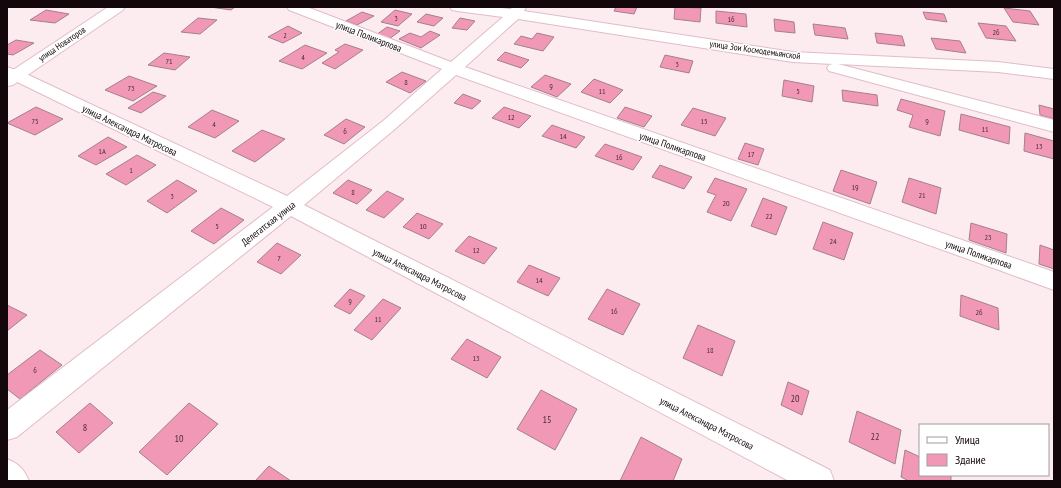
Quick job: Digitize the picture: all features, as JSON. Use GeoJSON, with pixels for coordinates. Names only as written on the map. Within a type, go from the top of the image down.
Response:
{"type":"FeatureCollection","features":[{"type":"Feature","properties":{"kind":"street","name":"улица Новаторов"},"geometry":{"type":"LineString","coordinates":[[10,76],[118,7]]}},
{"type":"Feature","properties":{"kind":"street","name":"улица Поликарпова"},"geometry":{"type":"LineString","coordinates":[[294,7],[453,68],[1054,281]]}},
{"type":"Feature","properties":{"kind":"street","name":"улица Зои Космодемьянской"},"geometry":{"type":"LineString","coordinates":[[457,7],[517,10],[793,57],[998,67],[1054,74]]}},
{"type":"Feature","properties":{"kind":"street","name":"Делегатская улица"},"geometry":{"type":"LineString","coordinates":[[7,427],[289,206],[389,125],[517,10]]}},
{"type":"Feature","properties":{"kind":"street"},"geometry":{"type":"LineString","coordinates":[[793,57],[1054,126]]}},
{"type":"Feature","properties":{"kind":"street","name":"улица Александра Матросова"},"geometry":{"type":"LineString","coordinates":[[10,76],[289,206],[819,481]]}},
{"type":"Feature","properties":{"kind":"street"},"geometry":{"type":"LineString","coordinates":[[7,474],[14,481]]}},
{"type":"Feature","properties":{"kind":"building"},"geometry":{"type":"Polygon","coordinates":[[[210,7],[235,7],[231,10],[210,7]]]}},
{"type":"Feature","properties":{"kind":"building"},"geometry":{"type":"Polygon","coordinates":[[[616,7],[637,7],[634,14],[614,11],[616,7]]]}},
{"type":"Feature","properties":{"kind":"building"},"geometry":{"type":"Polygon","coordinates":[[[675,7],[701,8],[700,22],[674,19],[675,7]]]}},
{"type":"Feature","properties":{"kind":"building"},"geometry":{"type":"Polygon","coordinates":[[[1004,8],[1030,11],[1039,25],[1013,22],[1004,8]]]}},
{"type":"Feature","properties":{"kind":"building"},"geometry":{"type":"Polygon","coordinates":[[[46,10],[69,14],[55,23],[30,20],[46,10]]]}},
{"type":"Feature","properties":{"kind":"building"},"geometry":{"type":"Polygon","coordinates":[[[395,10],[412,14],[398,26],[381,22],[395,10]]]}},
{"type":"Feature","properties":{"kind":"building"},"geometry":{"type":"Polygon","coordinates":[[[716,11],[746,14],[747,27],[716,23],[716,11]]]}},
{"type":"Feature","properties":{"kind":"building"},"geometry":{"type":"Polygon","coordinates":[[[362,12],[374,16],[357,25],[346,21],[362,12]]]}},
{"type":"Feature","properties":{"kind":"building"},"geometry":{"type":"Polygon","coordinates":[[[923,12],[944,14],[947,22],[926,19],[923,12]]]}},
{"type":"Feature","properties":{"kind":"building"},"geometry":{"type":"Polygon","coordinates":[[[426,14],[443,18],[434,26],[417,22],[426,14]]]}},
{"type":"Feature","properties":{"kind":"building"},"geometry":{"type":"Polygon","coordinates":[[[198,18],[217,20],[200,34],[181,32],[198,18]]]}},
{"type":"Feature","properties":{"kind":"building"},"geometry":{"type":"Polygon","coordinates":[[[460,18],[475,21],[467,30],[452,28],[460,18]]]}},
{"type":"Feature","properties":{"kind":"building"},"geometry":{"type":"Polygon","coordinates":[[[774,19],[794,22],[795,33],[775,31],[774,19]]]}},
{"type":"Feature","properties":{"kind":"building"},"geometry":{"type":"Polygon","coordinates":[[[978,23],[1006,26],[1016,41],[986,38],[978,23]]]}},
{"type":"Feature","properties":{"kind":"building"},"geometry":{"type":"Polygon","coordinates":[[[813,24],[845,28],[848,39],[815,35],[813,24]]]}},
{"type":"Feature","properties":{"kind":"building"},"geometry":{"type":"Polygon","coordinates":[[[288,26],[302,33],[283,43],[268,37],[288,26]]]}},
{"type":"Feature","properties":{"kind":"building"},"geometry":{"type":"Polygon","coordinates":[[[387,27],[400,31],[389,39],[376,35],[387,27]]]}},
{"type":"Feature","properties":{"kind":"building"},"geometry":{"type":"Polygon","coordinates":[[[430,31],[440,35],[421,48],[399,39],[410,33],[421,37],[430,31]]]}},
{"type":"Feature","properties":{"kind":"building"},"geometry":{"type":"Polygon","coordinates":[[[537,33],[554,37],[543,51],[514,44],[521,36],[532,39],[537,33]]]}},
{"type":"Feature","properties":{"kind":"building"},"geometry":{"type":"Polygon","coordinates":[[[875,33],[902,36],[905,46],[877,43],[875,33]]]}},
{"type":"Feature","properties":{"kind":"building"},"geometry":{"type":"Polygon","coordinates":[[[931,38],[960,41],[966,53],[936,49],[931,38]]]}},
{"type":"Feature","properties":{"kind":"building"},"geometry":{"type":"Polygon","coordinates":[[[16,40],[34,43],[13,55],[7,54],[7,45],[16,40]]]}},
{"type":"Feature","properties":{"kind":"building"},"geometry":{"type":"Polygon","coordinates":[[[345,44],[363,50],[335,69],[322,63],[339,52],[335,50],[345,44]]]}},
{"type":"Feature","properties":{"kind":"building"},"geometry":{"type":"Polygon","coordinates":[[[305,45],[327,53],[302,69],[279,61],[305,45]]]}},
{"type":"Feature","properties":{"kind":"building"},"geometry":{"type":"Polygon","coordinates":[[[505,52],[529,60],[521,68],[497,60],[505,52]]]}},
{"type":"Feature","properties":{"kind":"building"},"geometry":{"type":"Polygon","coordinates":[[[164,53],[190,57],[175,70],[148,65],[164,53]]]}},
{"type":"Feature","properties":{"kind":"building"},"geometry":{"type":"Polygon","coordinates":[[[665,55],[693,61],[689,73],[660,67],[665,55]]]}},
{"type":"Feature","properties":{"kind":"building"},"geometry":{"type":"Polygon","coordinates":[[[402,72],[426,81],[410,93],[386,82],[402,72]]]}},
{"type":"Feature","properties":{"kind":"building"},"geometry":{"type":"Polygon","coordinates":[[[545,75],[571,84],[557,97],[531,87],[545,75]]]}},
{"type":"Feature","properties":{"kind":"building"},"geometry":{"type":"Polygon","coordinates":[[[129,76],[157,86],[133,101],[105,90],[129,76]]]}},
{"type":"Feature","properties":{"kind":"building"},"geometry":{"type":"Polygon","coordinates":[[[594,79],[623,90],[610,103],[581,92],[594,79]]]}},
{"type":"Feature","properties":{"kind":"building"},"geometry":{"type":"Polygon","coordinates":[[[784,80],[814,86],[812,102],[782,96],[784,80]]]}},
{"type":"Feature","properties":{"kind":"building"},"geometry":{"type":"Polygon","coordinates":[[[842,90],[877,95],[878,106],[843,101],[842,90]]]}},
{"type":"Feature","properties":{"kind":"building"},"geometry":{"type":"Polygon","coordinates":[[[153,92],[166,96],[141,113],[128,108],[153,92]]]}},
{"type":"Feature","properties":{"kind":"building"},"geometry":{"type":"Polygon","coordinates":[[[463,94],[481,101],[472,109],[454,103],[463,94]]]}},
{"type":"Feature","properties":{"kind":"building"},"geometry":{"type":"Polygon","coordinates":[[[901,99],[945,111],[940,136],[909,127],[913,115],[897,110],[901,99]]]}},
{"type":"Feature","properties":{"kind":"building"},"geometry":{"type":"Polygon","coordinates":[[[1039,105],[1054,109],[1054,119],[1040,115],[1039,105]]]}},
{"type":"Feature","properties":{"kind":"building"},"geometry":{"type":"Polygon","coordinates":[[[36,107],[63,119],[35,135],[7,123],[36,107]]]}},
{"type":"Feature","properties":{"kind":"building"},"geometry":{"type":"Polygon","coordinates":[[[504,107],[531,116],[519,128],[492,118],[504,107]]]}},
{"type":"Feature","properties":{"kind":"building"},"geometry":{"type":"Polygon","coordinates":[[[625,107],[652,116],[644,127],[617,118],[625,107]]]}},
{"type":"Feature","properties":{"kind":"building"},"geometry":{"type":"Polygon","coordinates":[[[693,108],[726,118],[715,136],[681,125],[693,108]]]}},
{"type":"Feature","properties":{"kind":"building"},"geometry":{"type":"Polygon","coordinates":[[[212,110],[239,121],[215,138],[188,127],[212,110]]]}},
{"type":"Feature","properties":{"kind":"building"},"geometry":{"type":"Polygon","coordinates":[[[961,114],[1010,127],[1009,144],[959,130],[961,114]]]}},
{"type":"Feature","properties":{"kind":"building"},"geometry":{"type":"Polygon","coordinates":[[[346,119],[365,127],[344,144],[324,135],[346,119]]]}},
{"type":"Feature","properties":{"kind":"building"},"geometry":{"type":"Polygon","coordinates":[[[552,125],[585,137],[576,148],[542,136],[552,125]]]}},
{"type":"Feature","properties":{"kind":"building"},"geometry":{"type":"Polygon","coordinates":[[[262,130],[285,139],[255,162],[232,151],[262,130]]]}},
{"type":"Feature","properties":{"kind":"building"},"geometry":{"type":"Polygon","coordinates":[[[1025,133],[1054,141],[1054,159],[1024,151],[1025,133]]]}},
{"type":"Feature","properties":{"kind":"building"},"geometry":{"type":"Polygon","coordinates":[[[108,137],[127,147],[96,165],[78,156],[108,137]]]}},
{"type":"Feature","properties":{"kind":"building"},"geometry":{"type":"Polygon","coordinates":[[[745,143],[764,149],[758,165],[738,159],[745,143]]]}},
{"type":"Feature","properties":{"kind":"building"},"geometry":{"type":"Polygon","coordinates":[[[605,144],[642,157],[633,170],[595,156],[605,144]]]}},
{"type":"Feature","properties":{"kind":"building"},"geometry":{"type":"Polygon","coordinates":[[[137,155],[156,165],[126,185],[106,174],[137,155]]]}},
{"type":"Feature","properties":{"kind":"building"},"geometry":{"type":"Polygon","coordinates":[[[660,165],[692,177],[684,189],[652,177],[660,165]]]}},
{"type":"Feature","properties":{"kind":"building"},"geometry":{"type":"Polygon","coordinates":[[[841,170],[877,182],[870,204],[833,191],[841,170]]]}},
{"type":"Feature","properties":{"kind":"building"},"geometry":{"type":"Polygon","coordinates":[[[715,178],[747,189],[731,221],[707,212],[716,195],[707,192],[715,178]]]}},
{"type":"Feature","properties":{"kind":"building"},"geometry":{"type":"Polygon","coordinates":[[[909,178],[941,188],[936,214],[902,202],[909,178]]]}},
{"type":"Feature","properties":{"kind":"building"},"geometry":{"type":"Polygon","coordinates":[[[177,180],[197,191],[167,213],[147,201],[177,180]]]}},
{"type":"Feature","properties":{"kind":"building"},"geometry":{"type":"Polygon","coordinates":[[[348,180],[372,190],[357,204],[333,193],[348,180]]]}},
{"type":"Feature","properties":{"kind":"building"},"geometry":{"type":"Polygon","coordinates":[[[387,191],[404,199],[384,218],[366,210],[387,191]]]}},
{"type":"Feature","properties":{"kind":"building"},"geometry":{"type":"Polygon","coordinates":[[[763,198],[787,207],[776,235],[751,226],[763,198]]]}},
{"type":"Feature","properties":{"kind":"building"},"geometry":{"type":"Polygon","coordinates":[[[221,208],[244,220],[214,244],[191,231],[221,208]]]}},
{"type":"Feature","properties":{"kind":"building"},"geometry":{"type":"Polygon","coordinates":[[[417,213],[443,224],[429,239],[403,227],[417,213]]]}},
{"type":"Feature","properties":{"kind":"building"},"geometry":{"type":"Polygon","coordinates":[[[823,222],[853,233],[844,260],[813,249],[823,222]]]}},
{"type":"Feature","properties":{"kind":"building"},"geometry":{"type":"Polygon","coordinates":[[[971,223],[1007,234],[1006,253],[969,240],[971,223]]]}},
{"type":"Feature","properties":{"kind":"building"},"geometry":{"type":"Polygon","coordinates":[[[469,236],[497,248],[484,264],[455,251],[469,236]]]}},
{"type":"Feature","properties":{"kind":"building"},"geometry":{"type":"Polygon","coordinates":[[[277,243],[301,255],[281,274],[257,262],[277,243]]]}},
{"type":"Feature","properties":{"kind":"building"},"geometry":{"type":"Polygon","coordinates":[[[1040,245],[1054,250],[1054,269],[1039,264],[1040,245]]]}},
{"type":"Feature","properties":{"kind":"building"},"geometry":{"type":"Polygon","coordinates":[[[529,265],[560,278],[548,296],[517,282],[529,265]]]}},
{"type":"Feature","properties":{"kind":"building"},"geometry":{"type":"Polygon","coordinates":[[[350,289],[365,296],[350,314],[334,306],[350,289]]]}},
{"type":"Feature","properties":{"kind":"building"},"geometry":{"type":"Polygon","coordinates":[[[607,289],[640,304],[623,335],[588,319],[607,289]]]}},
{"type":"Feature","properties":{"kind":"building"},"geometry":{"type":"Polygon","coordinates":[[[961,295],[998,308],[999,330],[960,316],[961,295]]]}},
{"type":"Feature","properties":{"kind":"building"},"geometry":{"type":"Polygon","coordinates":[[[383,299],[401,308],[372,340],[354,330],[383,299]]]}},
{"type":"Feature","properties":{"kind":"building"},"geometry":{"type":"Polygon","coordinates":[[[7,305],[27,315],[7,331],[7,305]]]}},
{"type":"Feature","properties":{"kind":"building"},"geometry":{"type":"Polygon","coordinates":[[[698,325],[735,341],[722,376],[683,358],[698,325]]]}},
{"type":"Feature","properties":{"kind":"building"},"geometry":{"type":"Polygon","coordinates":[[[467,339],[501,357],[487,378],[451,359],[467,339]]]}},
{"type":"Feature","properties":{"kind":"building"},"geometry":{"type":"Polygon","coordinates":[[[40,350],[62,365],[20,399],[7,389],[7,375],[40,350]]]}},
{"type":"Feature","properties":{"kind":"building"},"geometry":{"type":"Polygon","coordinates":[[[788,382],[809,391],[802,415],[781,405],[788,382]]]}},
{"type":"Feature","properties":{"kind":"building"},"geometry":{"type":"Polygon","coordinates":[[[541,390],[577,409],[555,450],[517,429],[541,390]]]}},
{"type":"Feature","properties":{"kind":"building"},"geometry":{"type":"Polygon","coordinates":[[[90,403],[113,423],[79,453],[56,432],[90,403]]]}},
{"type":"Feature","properties":{"kind":"building"},"geometry":{"type":"Polygon","coordinates":[[[189,403],[218,424],[167,475],[139,452],[189,403]]]}},
{"type":"Feature","properties":{"kind":"building"},"geometry":{"type":"Polygon","coordinates":[[[857,411],[901,430],[895,464],[849,442],[857,411]]]}},
{"type":"Feature","properties":{"kind":"building"},"geometry":{"type":"Polygon","coordinates":[[[641,437],[682,459],[673,481],[620,481],[641,437]]]}},
{"type":"Feature","properties":{"kind":"building"},"geometry":{"type":"Polygon","coordinates":[[[905,450],[919,457],[919,476],[951,476],[951,481],[909,481],[901,477],[905,450]]]}},
{"type":"Feature","properties":{"kind":"building"},"geometry":{"type":"Polygon","coordinates":[[[269,466],[291,481],[255,481],[269,466]]]}}]}
